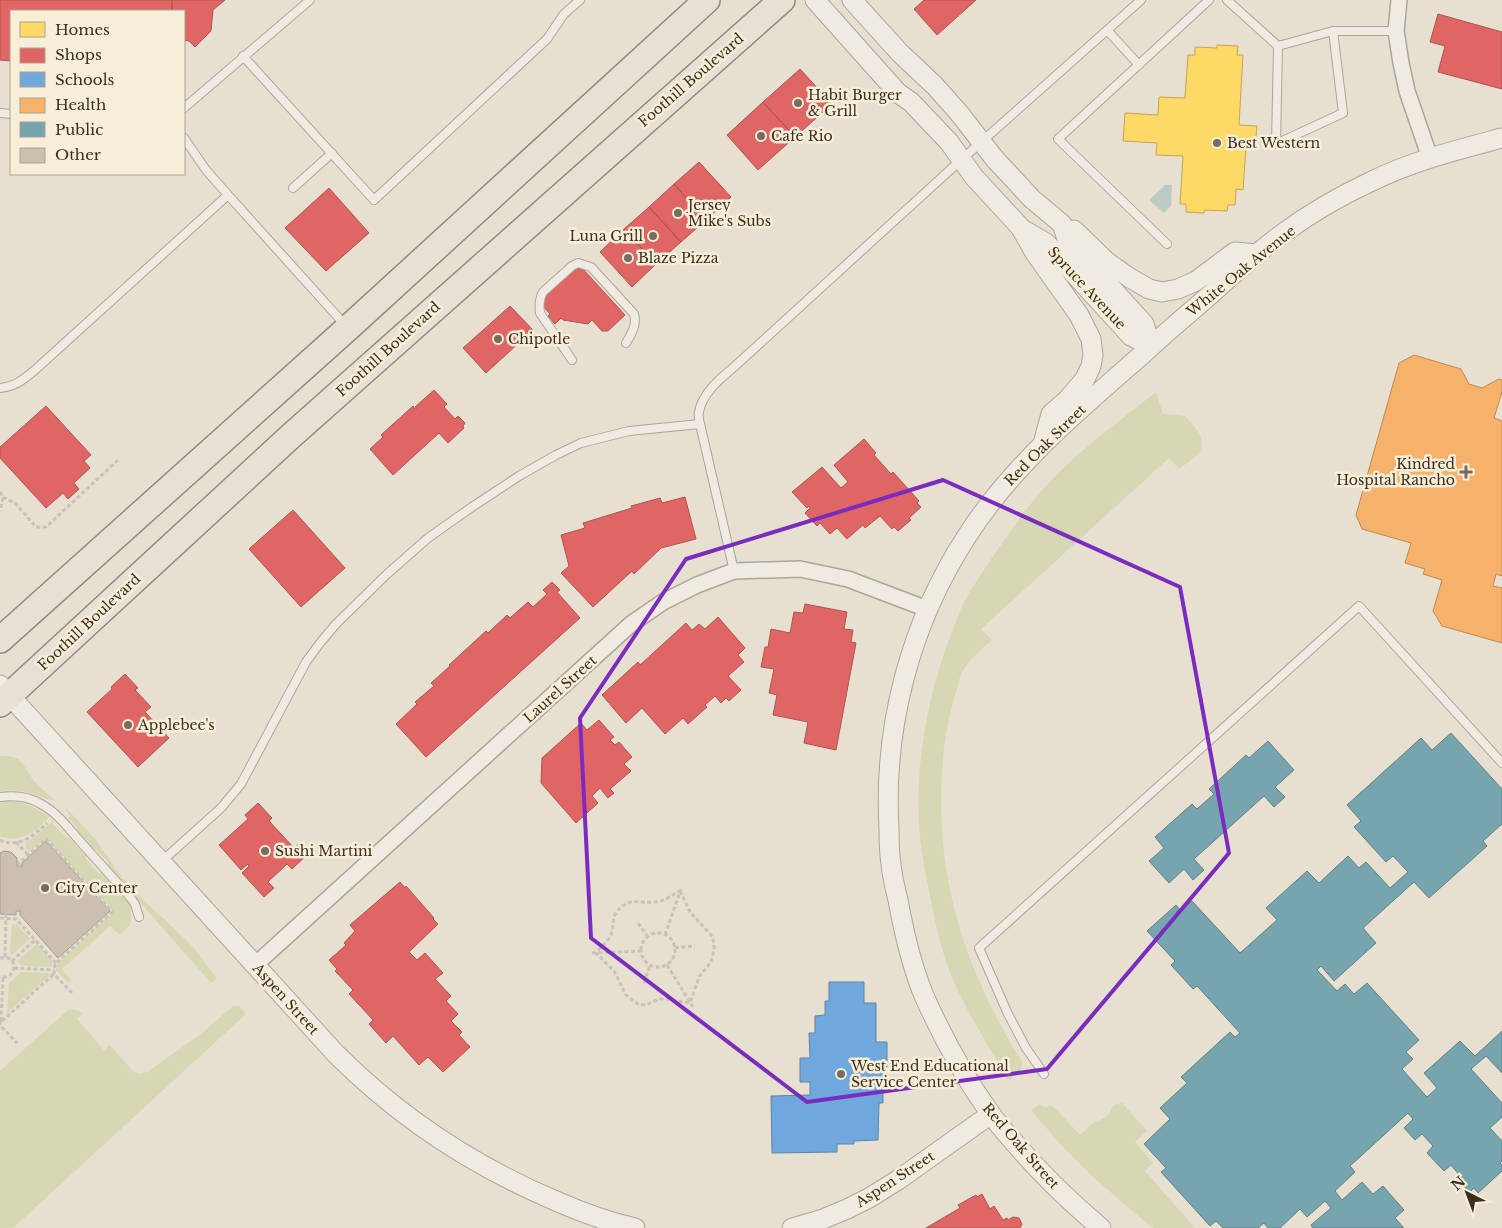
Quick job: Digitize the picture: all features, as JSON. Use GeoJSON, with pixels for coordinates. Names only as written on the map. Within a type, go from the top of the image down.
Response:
{"type":"FeatureCollection","features":[{"type":"Feature","properties":{"kind":"main road"},"geometry":{"type":"LineString","coordinates":[[0,640],[348,328],[707,0]]}},
{"type":"Feature","properties":{"kind":"main road","name":"Foothill Boulevard"},"geometry":{"type":"LineString","coordinates":[[3,694],[782,0]]}},
{"type":"Feature","properties":{"kind":"street","name":"Spruce Avenue"},"geometry":{"type":"LineString","coordinates":[[815,0],[898,93],[911,102],[949,142],[974,178],[1022,229],[1046,243],[1131,336],[1151,346]]}},
{"type":"Feature","properties":{"kind":"street","name":"Spruce Avenue"},"geometry":{"type":"LineString","coordinates":[[852,0],[900,53],[960,113],[981,142],[1032,199],[1062,224],[1067,238],[1144,324],[1151,346]]}},
{"type":"Feature","properties":{"kind":"street"},"geometry":{"type":"LineString","coordinates":[[1399,0],[1396,31],[1407,91],[1430,158]]}},
{"type":"Feature","properties":{"kind":"street","name":"White Oak Avenue"},"geometry":{"type":"LineString","coordinates":[[1151,346],[1256,254],[1285,232],[1321,209],[1371,181],[1430,158],[1502,138]]}},
{"type":"Feature","properties":{"kind":"street"},"geometry":{"type":"LineString","coordinates":[[1062,224],[1076,231],[1107,262],[1130,278],[1149,289],[1162,292],[1178,289],[1196,281],[1235,252],[1256,254]]}},
{"type":"Feature","properties":{"kind":"street"},"geometry":{"type":"LineString","coordinates":[[1022,229],[1035,253],[1079,314],[1091,340],[1093,355],[1091,366],[1085,379],[1068,399],[1051,414],[1043,444]]}},
{"type":"Feature","properties":{"kind":"street","name":"Red Oak Street"},"geometry":{"type":"LineString","coordinates":[[1101,1228],[1035,1167],[991,1114],[955,1058],[925,997],[903,930],[890,862],[887,797],[892,734],[906,670],[927,608],[950,562],[968,533],[1016,471],[1151,346]]}},
{"type":"Feature","properties":{"kind":"street","name":"Laurel Street"},"geometry":{"type":"LineString","coordinates":[[255,965],[631,624],[663,602],[696,585],[734,571],[800,569],[848,579],[927,608]]}},
{"type":"Feature","properties":{"kind":"street","name":"Aspen Street"},"geometry":{"type":"LineString","coordinates":[[3,694],[161,862],[276,990],[351,1069],[374,1090],[464,1156],[531,1191],[599,1218],[634,1228]]}},
{"type":"Feature","properties":{"kind":"street","name":"Aspen Street"},"geometry":{"type":"LineString","coordinates":[[792,1228],[824,1219],[869,1198],[898,1180],[991,1114]]}},
{"type":"Feature","properties":{"kind":"lane"},"geometry":{"type":"LineString","coordinates":[[185,107],[310,0]]}},
{"type":"Feature","properties":{"kind":"lane"},"geometry":{"type":"LineString","coordinates":[[243,56],[374,200],[547,39],[564,14],[580,0]]}},
{"type":"Feature","properties":{"kind":"lane"},"geometry":{"type":"LineString","coordinates":[[734,571],[700,424],[698,412],[704,398],[716,384],[961,160],[1141,0]]}},
{"type":"Feature","properties":{"kind":"lane"},"geometry":{"type":"LineString","coordinates":[[1167,244],[1058,139],[1209,0]]}},
{"type":"Feature","properties":{"kind":"lane"},"geometry":{"type":"LineString","coordinates":[[1227,0],[1278,46],[1276,144],[1343,113],[1333,31]]}},
{"type":"Feature","properties":{"kind":"lane"},"geometry":{"type":"LineString","coordinates":[[1107,30],[1139,65]]}},
{"type":"Feature","properties":{"kind":"lane"},"geometry":{"type":"LineString","coordinates":[[1278,46],[1333,31],[1396,31]]}},
{"type":"Feature","properties":{"kind":"lane"},"geometry":{"type":"LineString","coordinates":[[185,139],[206,170],[348,328]]}},
{"type":"Feature","properties":{"kind":"lane"},"geometry":{"type":"LineString","coordinates":[[293,188],[332,153]]}},
{"type":"Feature","properties":{"kind":"lane"},"geometry":{"type":"LineString","coordinates":[[0,388],[13,386],[36,369],[228,195]]}},
{"type":"Feature","properties":{"kind":"lane"},"geometry":{"type":"LineString","coordinates":[[572,360],[540,313],[539,305],[543,292],[572,266],[578,263],[591,267],[634,314],[636,321],[634,330],[626,343]]}},
{"type":"Feature","properties":{"kind":"lane"},"geometry":{"type":"LineString","coordinates":[[161,862],[221,808],[241,784],[306,662],[320,643],[336,624],[386,575],[428,538],[519,476],[581,443],[629,431],[700,424]]}},
{"type":"Feature","properties":{"kind":"lane"},"geometry":{"type":"LineString","coordinates":[[1044,1074],[1026,1048],[1008,1014],[979,948],[1360,606],[1502,762]]}},
{"type":"Feature","properties":{"kind":"lane"},"geometry":{"type":"LineString","coordinates":[[0,797],[24,796],[41,803],[55,814],[130,897],[135,904],[139,917]]}},
{"type":"Feature","properties":{"kind":"path"},"geometry":{"type":"LineString","coordinates":[[0,492],[3,497],[16,504],[36,527],[46,527],[119,459]]}},
{"type":"Feature","properties":{"kind":"path"},"geometry":{"type":"LineString","coordinates":[[0,511],[3,497]]}},
{"type":"Feature","properties":{"kind":"path"},"geometry":{"type":"LineString","coordinates":[[1,842],[16,842],[33,836],[55,814]]}},
{"type":"Feature","properties":{"kind":"path"},"geometry":{"type":"LineString","coordinates":[[1,1021],[54,972],[56,963],[112,912],[46,839],[19,866]]}},
{"type":"Feature","properties":{"kind":"path"},"geometry":{"type":"LineString","coordinates":[[16,842],[28,855]]}},
{"type":"Feature","properties":{"kind":"path"},"geometry":{"type":"LineString","coordinates":[[665,935],[680,890]]}},
{"type":"Feature","properties":{"kind":"path"},"geometry":{"type":"LineString","coordinates":[[594,953],[612,934],[614,917],[622,907],[636,901],[662,901],[680,890]]}},
{"type":"Feature","properties":{"kind":"path"},"geometry":{"type":"LineString","coordinates":[[680,890],[690,912],[711,935],[714,943],[711,962],[699,977],[691,1005]]}},
{"type":"Feature","properties":{"kind":"path"},"geometry":{"type":"LineString","coordinates":[[0,918],[6,916],[16,918],[56,963]]}},
{"type":"Feature","properties":{"kind":"path"},"geometry":{"type":"LineString","coordinates":[[5,957],[6,916]]}},
{"type":"Feature","properties":{"kind":"path"},"geometry":{"type":"LineString","coordinates":[[638,923],[648,937]]}},
{"type":"Feature","properties":{"kind":"path"},"geometry":{"type":"LineString","coordinates":[[659,934],[670,938],[675,948],[673,959],[667,965],[659,967],[650,965],[645,961],[641,951],[644,941],[648,937],[659,934]]}},
{"type":"Feature","properties":{"kind":"path"},"geometry":{"type":"LineString","coordinates":[[12,961],[35,940]]}},
{"type":"Feature","properties":{"kind":"path"},"geometry":{"type":"LineString","coordinates":[[675,948],[695,946]]}},
{"type":"Feature","properties":{"kind":"path"},"geometry":{"type":"LineString","coordinates":[[594,953],[641,951]]}},
{"type":"Feature","properties":{"kind":"path"},"geometry":{"type":"LineString","coordinates":[[594,953],[614,971],[626,995],[638,1004],[646,1005],[659,999],[667,999],[691,1005]]}},
{"type":"Feature","properties":{"kind":"path"},"geometry":{"type":"LineString","coordinates":[[0,958],[5,957],[12,961],[14,968],[10,975],[1,977],[0,1025],[17,1043]]}},
{"type":"Feature","properties":{"kind":"path"},"geometry":{"type":"LineString","coordinates":[[644,983],[650,965]]}},
{"type":"Feature","properties":{"kind":"path"},"geometry":{"type":"LineString","coordinates":[[667,965],[691,1005]]}},
{"type":"Feature","properties":{"kind":"path"},"geometry":{"type":"LineString","coordinates":[[14,968],[54,972],[72,993]]}},
{"type":"Feature","properties":{"kind":"highlighted area"},"geometry":{"type":"Polygon","coordinates":[[[943,480],[1180,587],[1229,853],[1047,1069],[807,1102],[591,938],[580,718],[686,559],[943,480]]]}},
{"type":"Feature","properties":{"kind":"green space"},"geometry":{"type":"Polygon","coordinates":[[[1156,392],[1163,414],[1185,416],[1199,433],[1202,444],[1198,454],[1179,469],[1169,458],[981,629],[992,640],[979,651],[961,674],[949,717],[943,759],[941,801],[943,841],[948,880],[968,954],[1001,1026],[1022,1062],[1021,1070],[1009,1081],[958,991],[941,945],[935,920],[920,841],[919,822],[920,768],[928,713],[942,660],[961,609],[977,580],[1017,522],[1039,494],[1066,466],[1095,440],[1156,392]]]}},
{"type":"Feature","properties":{"kind":"green space"},"geometry":{"type":"Polygon","coordinates":[[[0,756],[15,758],[24,764],[40,787],[56,800],[45,799],[22,791],[0,791],[0,756]]]}},
{"type":"Feature","properties":{"kind":"green space"},"geometry":{"type":"Polygon","coordinates":[[[11,801],[32,806],[50,817],[28,835],[15,839],[0,836],[0,802],[11,801]]]}},
{"type":"Feature","properties":{"kind":"green space"},"geometry":{"type":"Polygon","coordinates":[[[66,808],[97,841],[117,871],[136,893],[195,949],[217,979],[210,982],[108,866],[108,862],[77,831],[77,827],[68,818],[70,816],[66,808]]]}},
{"type":"Feature","properties":{"kind":"green space"},"geometry":{"type":"Polygon","coordinates":[[[54,820],[53,824],[86,856],[86,859],[98,873],[101,873],[123,896],[129,904],[131,911],[130,925],[120,935],[110,926],[62,969],[71,980],[68,983],[56,970],[57,964],[114,912],[48,840],[44,839],[29,852],[26,848],[26,842],[54,820]]]}},
{"type":"Feature","properties":{"kind":"green space"},"geometry":{"type":"Polygon","coordinates":[[[12,924],[17,924],[30,939],[12,955],[10,952],[12,924]]]}},
{"type":"Feature","properties":{"kind":"green space"},"geometry":{"type":"Polygon","coordinates":[[[37,944],[52,960],[52,967],[22,966],[17,961],[37,944]]]}},
{"type":"Feature","properties":{"kind":"green space"},"geometry":{"type":"Polygon","coordinates":[[[21,972],[52,973],[7,1013],[9,983],[21,972]]]}},
{"type":"Feature","properties":{"kind":"green space"},"geometry":{"type":"Polygon","coordinates":[[[233,1006],[239,1006],[246,1014],[13,1228],[0,1228],[0,1071],[67,1011],[73,1010],[83,1014],[77,1019],[104,1050],[110,1045],[134,1072],[139,1074],[147,1072],[201,1034],[233,1006]]]}},
{"type":"Feature","properties":{"kind":"green space"},"geometry":{"type":"Polygon","coordinates":[[[1122,1103],[1147,1131],[1135,1142],[1153,1163],[1145,1171],[1195,1228],[1154,1228],[1094,1178],[1061,1145],[1031,1110],[1039,1105],[1054,1107],[1080,1135],[1096,1121],[1107,1116],[1114,1105],[1122,1103]]]}},
{"type":"Feature","properties":{"kind":"shaded area"},"geometry":{"type":"Polygon","coordinates":[[[1165,185],[1172,185],[1171,206],[1164,213],[1149,200],[1165,185]]]}},
{"type":"Feature","properties":{"kind":"building: Homes"},"geometry":{"type":"Polygon","coordinates":[[[1217,45],[1238,46],[1237,55],[1243,55],[1239,125],[1257,126],[1255,147],[1246,147],[1243,190],[1236,189],[1235,205],[1228,205],[1227,211],[1205,210],[1204,213],[1186,212],[1186,204],[1180,204],[1183,156],[1156,155],[1157,143],[1123,141],[1125,113],[1158,115],[1159,97],[1185,98],[1188,55],[1195,55],[1195,47],[1217,48],[1217,45]]]}},
{"type":"Feature","properties":{"kind":"building: Shops"},"geometry":{"type":"Polygon","coordinates":[[[0,0],[172,0],[172,10],[10,10],[10,61],[0,60],[0,0]]]}},
{"type":"Feature","properties":{"kind":"building: Shops"},"geometry":{"type":"Polygon","coordinates":[[[172,0],[225,0],[213,10],[211,31],[195,47],[189,41],[185,40],[185,10],[172,10],[172,0]]]}},
{"type":"Feature","properties":{"kind":"building: Shops"},"geometry":{"type":"Polygon","coordinates":[[[924,0],[976,0],[937,35],[914,9],[924,0]]]}},
{"type":"Feature","properties":{"kind":"building: Shops"},"geometry":{"type":"Polygon","coordinates":[[[1438,14],[1502,32],[1502,89],[1438,72],[1445,46],[1430,42],[1438,14]]]}},
{"type":"Feature","properties":{"kind":"building: Shops","name":"Habit Burger & Grill"},"geometry":{"type":"Polygon","coordinates":[[[800,69],[832,104],[795,137],[763,102],[800,69]]]}},
{"type":"Feature","properties":{"kind":"building: Shops","name":"Cafe Rio"},"geometry":{"type":"Polygon","coordinates":[[[763,102],[795,137],[758,170],[727,135],[763,102]]]}},
{"type":"Feature","properties":{"kind":"building: Shops"},"geometry":{"type":"Polygon","coordinates":[[[699,162],[731,197],[706,220],[674,184],[699,162]]]}},
{"type":"Feature","properties":{"kind":"building: Shops","name":"Jersey Mike's Subs"},"geometry":{"type":"Polygon","coordinates":[[[674,184],[706,220],[681,242],[649,207],[674,184]]]}},
{"type":"Feature","properties":{"kind":"building: Shops"},"geometry":{"type":"Polygon","coordinates":[[[329,188],[369,233],[326,271],[285,228],[329,188]]]}},
{"type":"Feature","properties":{"kind":"building: Shops","name":"Luna Grill"},"geometry":{"type":"Polygon","coordinates":[[[649,207],[681,242],[656,264],[624,229],[649,207]]]}},
{"type":"Feature","properties":{"kind":"building: Shops","name":"Blaze Pizza"},"geometry":{"type":"Polygon","coordinates":[[[624,229],[656,264],[632,287],[600,252],[624,229]]]}},
{"type":"Feature","properties":{"kind":"building: Shops"},"geometry":{"type":"Polygon","coordinates":[[[576,268],[582,268],[625,315],[608,331],[602,331],[592,320],[588,324],[563,320],[561,318],[555,324],[548,316],[550,314],[544,307],[545,296],[559,280],[560,282],[576,268]]]}},
{"type":"Feature","properties":{"kind":"building: Shops","name":"Chipotle"},"geometry":{"type":"Polygon","coordinates":[[[510,306],[533,330],[486,373],[463,348],[510,306]]]}},
{"type":"Feature","properties":{"kind":"building: Shops"},"geometry":{"type":"Polygon","coordinates":[[[434,390],[447,404],[444,407],[455,419],[458,416],[465,423],[464,428],[448,443],[439,433],[393,475],[370,449],[383,437],[381,435],[413,406],[415,409],[417,408],[415,407],[434,390]]]}},
{"type":"Feature","properties":{"kind":"building: Shops"},"geometry":{"type":"Polygon","coordinates":[[[46,406],[91,455],[84,461],[90,468],[74,483],[79,489],[68,499],[63,493],[46,508],[0,458],[0,447],[46,406]]]}},
{"type":"Feature","properties":{"kind":"building: Shops"},"geometry":{"type":"Polygon","coordinates":[[[864,439],[876,453],[874,455],[891,474],[893,472],[919,501],[917,503],[921,507],[909,518],[911,520],[898,531],[894,527],[892,529],[880,516],[865,528],[863,525],[847,539],[837,528],[830,534],[820,523],[817,526],[805,513],[810,508],[809,506],[807,508],[792,492],[822,467],[841,488],[848,482],[834,465],[864,439]]]}},
{"type":"Feature","properties":{"kind":"building: Shops"},"geometry":{"type":"Polygon","coordinates":[[[685,497],[696,539],[661,548],[634,574],[632,571],[593,607],[561,573],[569,566],[561,535],[585,528],[583,523],[632,508],[631,506],[660,498],[662,503],[685,497]]]}},
{"type":"Feature","properties":{"kind":"building: Shops"},"geometry":{"type":"Polygon","coordinates":[[[293,510],[345,568],[301,607],[249,549],[293,510]]]}},
{"type":"Feature","properties":{"kind":"building: Shops"},"geometry":{"type":"Polygon","coordinates":[[[552,582],[560,590],[557,592],[580,618],[426,757],[396,724],[417,704],[415,702],[434,686],[431,683],[486,631],[488,633],[507,615],[510,618],[528,602],[533,607],[547,594],[543,590],[552,582]]]}},
{"type":"Feature","properties":{"kind":"building: Shops"},"geometry":{"type":"Polygon","coordinates":[[[805,604],[847,612],[844,629],[853,630],[851,642],[856,643],[836,750],[804,743],[808,722],[773,715],[777,695],[769,693],[774,669],[761,667],[765,647],[768,647],[771,629],[790,633],[794,612],[803,613],[805,604]]]}},
{"type":"Feature","properties":{"kind":"building: Shops"},"geometry":{"type":"Polygon","coordinates":[[[718,617],[745,648],[738,655],[744,662],[728,676],[741,690],[729,701],[726,698],[721,703],[715,696],[705,705],[707,707],[688,724],[683,718],[665,734],[642,708],[626,723],[602,695],[638,662],[640,665],[686,623],[692,630],[699,624],[705,629],[718,617]]]}},
{"type":"Feature","properties":{"kind":"building: Shops","name":"Applebee's"},"geometry":{"type":"Polygon","coordinates":[[[125,674],[138,688],[135,690],[151,707],[145,712],[169,738],[138,767],[87,712],[125,674]]]}},
{"type":"Feature","properties":{"kind":"building: Shops"},"geometry":{"type":"Polygon","coordinates":[[[599,720],[614,737],[610,740],[615,745],[619,742],[632,757],[624,764],[631,771],[610,789],[614,793],[608,798],[600,788],[592,796],[598,803],[576,823],[541,783],[542,758],[581,723],[587,730],[599,720]]]}},
{"type":"Feature","properties":{"kind":"building: Shops","name":"Sushi Martini"},"geometry":{"type":"Polygon","coordinates":[[[258,803],[272,818],[269,821],[294,848],[298,844],[308,854],[292,869],[287,864],[268,882],[274,888],[264,897],[242,873],[249,866],[248,864],[241,870],[219,845],[248,819],[245,815],[258,803]]]}},
{"type":"Feature","properties":{"kind":"building: Shops"},"geometry":{"type":"Polygon","coordinates":[[[400,882],[405,888],[406,886],[438,924],[409,952],[417,960],[425,953],[443,973],[435,979],[451,996],[446,1001],[458,1014],[451,1021],[462,1032],[459,1035],[470,1047],[443,1072],[428,1057],[419,1065],[393,1036],[386,1043],[369,1024],[373,1020],[349,994],[353,990],[335,971],[337,969],[329,960],[346,945],[344,943],[355,931],[350,925],[400,882]]]}},
{"type":"Feature","properties":{"kind":"building: Shops"},"geometry":{"type":"Polygon","coordinates":[[[982,1194],[990,1209],[994,1206],[1003,1220],[1013,1217],[1019,1218],[1022,1224],[1020,1228],[926,1228],[960,1208],[958,1205],[976,1195],[977,1197],[982,1194]]]}},
{"type":"Feature","properties":{"kind":"building: Schools","name":"West End Educational Service Center"},"geometry":{"type":"Polygon","coordinates":[[[829,982],[864,982],[864,1003],[876,1003],[876,1042],[887,1042],[887,1067],[883,1067],[883,1103],[879,1103],[878,1140],[854,1141],[854,1144],[837,1144],[837,1152],[772,1153],[771,1096],[810,1095],[810,1082],[800,1082],[800,1058],[810,1058],[809,1033],[815,1033],[815,1016],[825,1015],[825,1001],[829,1001],[829,982]]]}},
{"type":"Feature","properties":{"kind":"building: Health"},"geometry":{"type":"Polygon","coordinates":[[[1414,355],[1461,369],[1469,384],[1482,388],[1499,379],[1502,380],[1502,392],[1494,418],[1502,421],[1502,576],[1496,574],[1493,586],[1502,588],[1502,643],[1442,626],[1433,611],[1442,580],[1423,574],[1425,569],[1405,563],[1411,543],[1362,529],[1356,515],[1399,363],[1414,355]]]}},
{"type":"Feature","properties":{"kind":"building: Public"},"geometry":{"type":"Polygon","coordinates":[[[1451,733],[1502,789],[1502,824],[1483,841],[1487,846],[1429,898],[1414,882],[1363,928],[1376,943],[1334,981],[1321,966],[1317,970],[1337,991],[1345,984],[1354,994],[1367,983],[1419,1040],[1406,1052],[1413,1059],[1402,1069],[1427,1097],[1437,1088],[1424,1073],[1460,1041],[1475,1056],[1502,1031],[1502,1073],[1486,1056],[1471,1069],[1502,1103],[1502,1117],[1490,1128],[1502,1141],[1502,1161],[1500,1163],[1502,1171],[1478,1193],[1474,1188],[1467,1195],[1455,1181],[1460,1176],[1451,1165],[1444,1171],[1427,1153],[1433,1146],[1422,1134],[1415,1140],[1404,1128],[1413,1119],[1408,1113],[1350,1166],[1355,1172],[1335,1191],[1342,1200],[1362,1182],[1373,1194],[1383,1186],[1404,1210],[1395,1218],[1404,1228],[1313,1228],[1311,1225],[1331,1208],[1325,1201],[1307,1217],[1300,1209],[1280,1228],[1268,1228],[1264,1223],[1258,1228],[1223,1228],[1216,1221],[1210,1226],[1161,1172],[1166,1168],[1144,1144],[1170,1119],[1160,1108],[1187,1083],[1181,1077],[1230,1032],[1235,1037],[1240,1033],[1197,986],[1193,989],[1171,965],[1175,961],[1147,931],[1176,905],[1181,911],[1192,901],[1240,953],[1277,920],[1266,908],[1307,871],[1319,883],[1348,856],[1359,868],[1366,862],[1390,888],[1408,872],[1393,856],[1386,862],[1354,827],[1361,821],[1347,805],[1421,738],[1432,750],[1451,733]]]}},
{"type":"Feature","properties":{"kind":"building: Public"},"geometry":{"type":"Polygon","coordinates":[[[1268,741],[1294,770],[1275,787],[1285,797],[1274,807],[1264,796],[1194,859],[1204,870],[1193,880],[1184,869],[1169,883],[1149,861],[1164,848],[1155,837],[1192,804],[1197,809],[1214,794],[1209,789],[1246,755],[1249,758],[1268,741]]]}},
{"type":"Feature","properties":{"kind":"building: Other","name":"City Center"},"geometry":{"type":"Polygon","coordinates":[[[46,841],[110,911],[58,958],[20,915],[20,911],[16,911],[16,915],[0,914],[0,853],[4,851],[11,852],[17,858],[17,866],[22,866],[22,863],[46,841]]]}},
{"type":"Feature","properties":{"kind":"place","name":"Habit Burger & Grill"},"geometry":{"type":"Point","coordinates":[798,103]}},
{"type":"Feature","properties":{"kind":"place","name":"Cafe Rio"},"geometry":{"type":"Point","coordinates":[761,136]}},
{"type":"Feature","properties":{"kind":"place","name":"Best Western"},"geometry":{"type":"Point","coordinates":[1217,143]}},
{"type":"Feature","properties":{"kind":"place","name":"Jersey Mike's Subs"},"geometry":{"type":"Point","coordinates":[678,213]}},
{"type":"Feature","properties":{"kind":"place","name":"Luna Grill"},"geometry":{"type":"Point","coordinates":[653,236]}},
{"type":"Feature","properties":{"kind":"place","name":"Blaze Pizza"},"geometry":{"type":"Point","coordinates":[628,258]}},
{"type":"Feature","properties":{"kind":"place","name":"Chipotle"},"geometry":{"type":"Point","coordinates":[498,339]}},
{"type":"Feature","properties":{"kind":"place","name":"Kindred Hospital Rancho"},"geometry":{"type":"Point","coordinates":[1466,472]}},
{"type":"Feature","properties":{"kind":"place","name":"Applebee's"},"geometry":{"type":"Point","coordinates":[128,725]}},
{"type":"Feature","properties":{"kind":"place","name":"Sushi Martini"},"geometry":{"type":"Point","coordinates":[265,851]}},
{"type":"Feature","properties":{"kind":"place","name":"City Center"},"geometry":{"type":"Point","coordinates":[45,888]}},
{"type":"Feature","properties":{"kind":"place","name":"West End Educational Service Center"},"geometry":{"type":"Point","coordinates":[841,1074]}}]}
